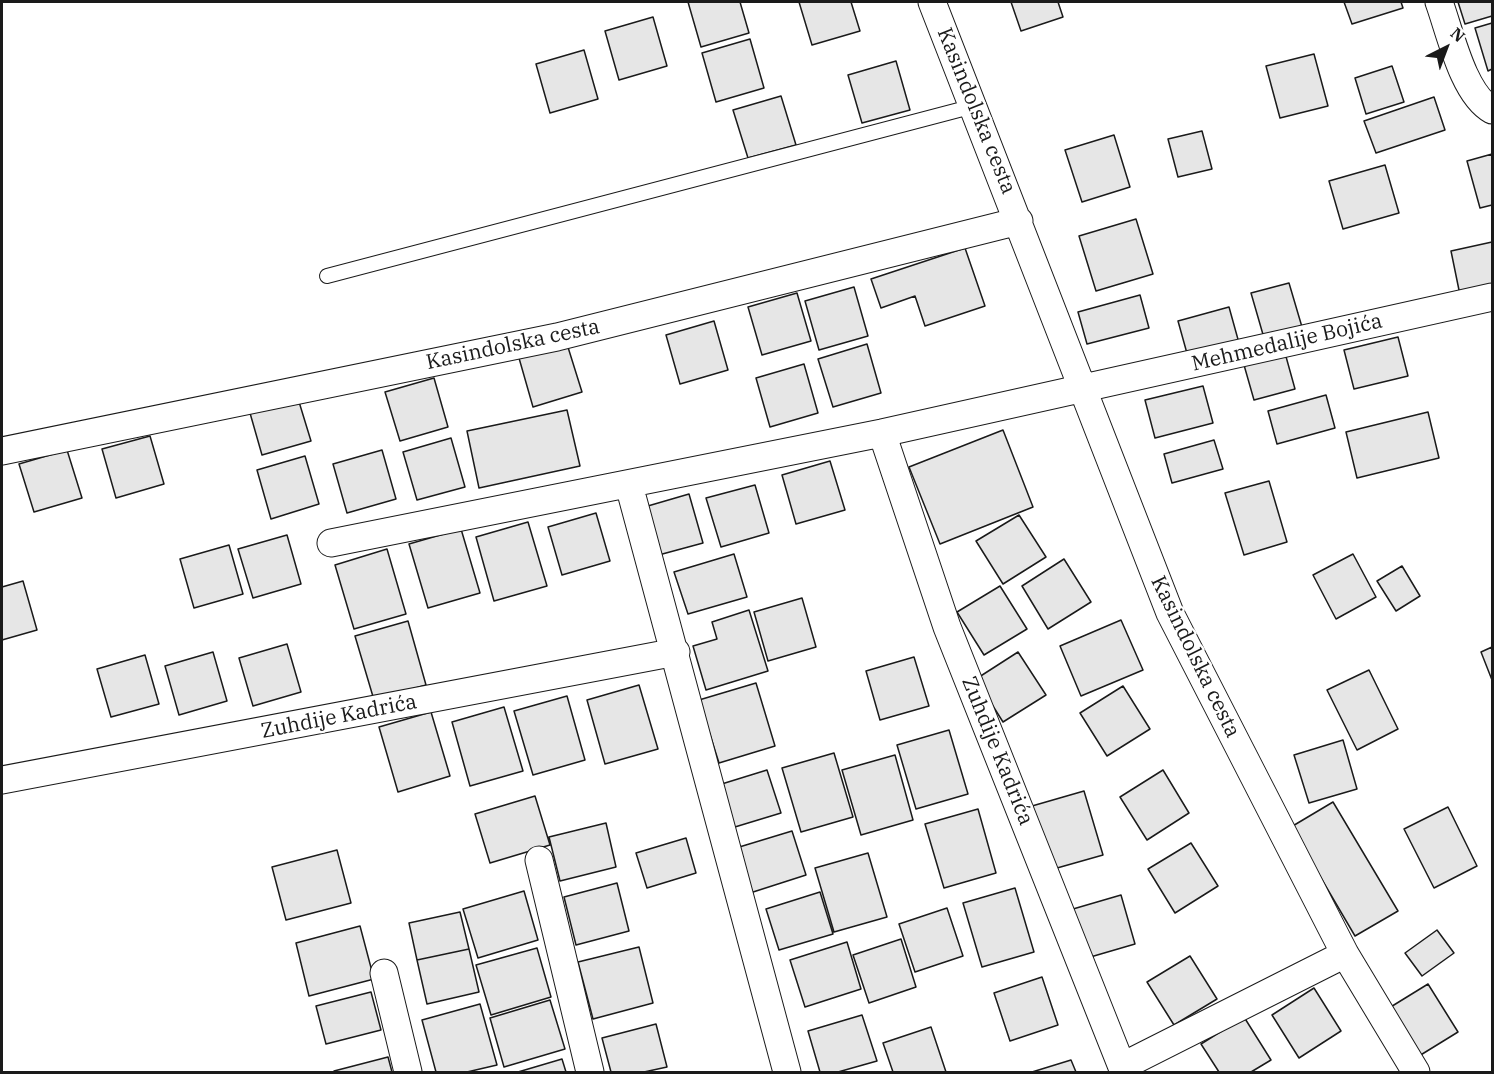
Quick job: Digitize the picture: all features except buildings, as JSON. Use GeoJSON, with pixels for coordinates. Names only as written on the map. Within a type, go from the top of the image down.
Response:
{"type":"FeatureCollection","features":[{"type":"Feature","properties":{"kind":"street","name":"Kasindolska cesta"},"geometry":{"type":"LineString","coordinates":[[932,2],[1170,613],[1345,954],[1416,1072]]}},
{"type":"Feature","properties":{"kind":"street"},"geometry":{"type":"LineString","coordinates":[[1439,2],[1469,85],[1483,105],[1492,110]]}},
{"type":"Feature","properties":{"kind":"street","name":"Kasindolska cesta"},"geometry":{"type":"LineString","coordinates":[[2,451],[557,337],[1019,221]]}},
{"type":"Feature","properties":{"kind":"street","name":"Mehmedalije Bojića"},"geometry":{"type":"LineString","coordinates":[[1081,388],[1492,297]]}},
{"type":"Feature","properties":{"kind":"street"},"geometry":{"type":"LineString","coordinates":[[332,543],[882,433],[1081,388]]}},
{"type":"Feature","properties":{"kind":"street","name":"Zuhdije Kadrića"},"geometry":{"type":"LineString","coordinates":[[882,433],[947,627],[1124,1069],[1345,954]]}},
{"type":"Feature","properties":{"kind":"street"},"geometry":{"type":"LineString","coordinates":[[629,485],[676,652],[787,1072]]}},
{"type":"Feature","properties":{"kind":"street","name":"Zuhdije Kadrića"},"geometry":{"type":"LineString","coordinates":[[2,780],[676,652]]}},
{"type":"Feature","properties":{"kind":"street"},"geometry":{"type":"LineString","coordinates":[[538,860],[590,1072]]}},
{"type":"Feature","properties":{"kind":"street"},"geometry":{"type":"LineString","coordinates":[[384,974],[408,1072]]}},
{"type":"Feature","properties":{"kind":"lane"},"geometry":{"type":"LineString","coordinates":[[327,276],[974,106]]}}]}
